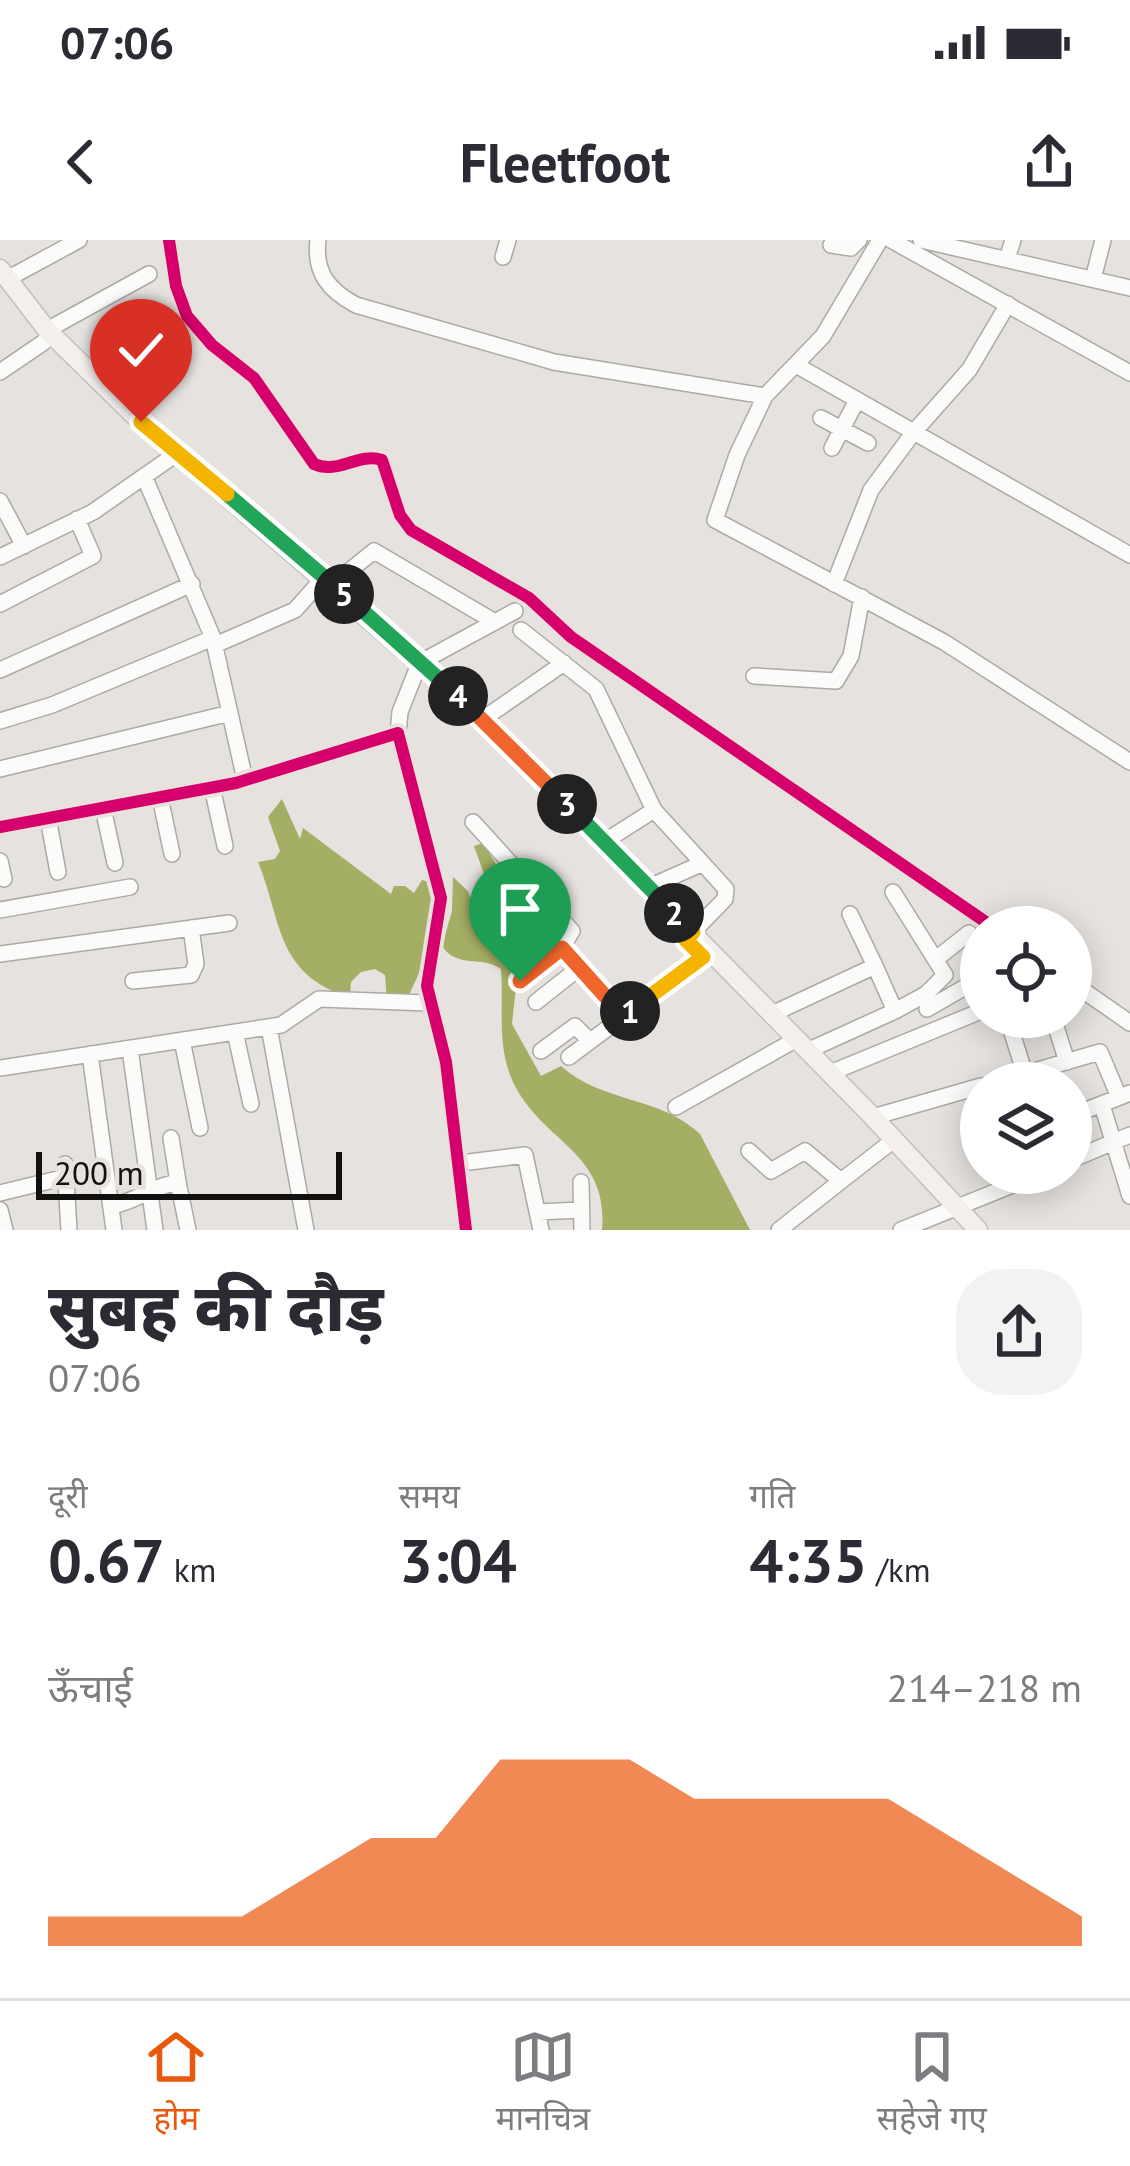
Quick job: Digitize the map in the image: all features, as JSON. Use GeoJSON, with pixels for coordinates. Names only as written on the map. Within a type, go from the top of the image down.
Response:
{"type":"FeatureCollection","features":[{"type":"Feature","properties":{"kind":"main road"},"geometry":{"type":"LineString","coordinates":[[5,286],[46,336],[169,459],[326,584]]}},
{"type":"Feature","properties":{"kind":"main road"},"geometry":{"type":"LineString","coordinates":[[46,336],[483,719],[649,887],[703,957],[797,1047],[886,1146],[977,1230]]}},
{"type":"Feature","properties":{"kind":"main road"},"geometry":{"type":"LineString","coordinates":[[419,665],[772,1014],[797,1047],[873,1117],[955,1211],[964,1230]]}},
{"type":"Feature","properties":{"kind":"street"},"geometry":{"type":"LineString","coordinates":[[5,286],[79,240]]}},
{"type":"Feature","properties":{"kind":"street"},"geometry":{"type":"LineString","coordinates":[[169,240],[176,286],[187,316],[212,345],[254,378],[314,464],[331,469],[370,457],[382,460],[400,515],[411,530],[529,598],[571,637],[962,906]]}},
{"type":"Feature","properties":{"kind":"street"},"geometry":{"type":"LineString","coordinates":[[318,240],[319,272],[341,297],[356,305],[554,362],[765,396]]}},
{"type":"Feature","properties":{"kind":"street"},"geometry":{"type":"LineString","coordinates":[[831,245],[851,248],[859,240]]}},
{"type":"Feature","properties":{"kind":"street"},"geometry":{"type":"LineString","coordinates":[[880,240],[823,336],[765,396],[737,455],[715,520],[1020,688],[1130,763]]}},
{"type":"Feature","properties":{"kind":"street"},"geometry":{"type":"LineString","coordinates":[[890,240],[1130,373]]}},
{"type":"Feature","properties":{"kind":"street"},"geometry":{"type":"LineString","coordinates":[[921,240],[1130,288]]}},
{"type":"Feature","properties":{"kind":"street"},"geometry":{"type":"LineString","coordinates":[[1007,259],[1013,240]]}},
{"type":"Feature","properties":{"kind":"street"},"geometry":{"type":"LineString","coordinates":[[1093,279],[1103,240]]}},
{"type":"Feature","properties":{"kind":"street"},"geometry":{"type":"LineString","coordinates":[[0,373],[46,336],[149,274]]}},
{"type":"Feature","properties":{"kind":"street"},"geometry":{"type":"LineString","coordinates":[[834,584],[872,490],[913,433],[969,370],[1008,304]]}},
{"type":"Feature","properties":{"kind":"street"},"geometry":{"type":"LineString","coordinates":[[796,365],[1130,555]]}},
{"type":"Feature","properties":{"kind":"street"},"geometry":{"type":"LineString","coordinates":[[832,448],[856,403]]}},
{"type":"Feature","properties":{"kind":"street"},"geometry":{"type":"LineString","coordinates":[[820,418],[868,443]]}},
{"type":"Feature","properties":{"kind":"street"},"geometry":{"type":"LineString","coordinates":[[0,557],[77,519],[169,459]]}},
{"type":"Feature","properties":{"kind":"street"},"geometry":{"type":"LineString","coordinates":[[144,476],[214,641],[245,780]]}},
{"type":"Feature","properties":{"kind":"street"},"geometry":{"type":"LineString","coordinates":[[0,501],[24,546]]}},
{"type":"Feature","properties":{"kind":"street"},"geometry":{"type":"LineString","coordinates":[[0,604],[93,556],[77,519]]}},
{"type":"Feature","properties":{"kind":"street"},"geometry":{"type":"LineString","coordinates":[[0,721],[295,610],[374,550],[495,622]]}},
{"type":"Feature","properties":{"kind":"street"},"geometry":{"type":"LineString","coordinates":[[0,670],[192,584]]}},
{"type":"Feature","properties":{"kind":"street"},"geometry":{"type":"LineString","coordinates":[[754,676],[836,681],[851,656],[862,597]]}},
{"type":"Feature","properties":{"kind":"street"},"geometry":{"type":"LineString","coordinates":[[466,1230],[443,1044],[429,1003],[442,898],[398,733],[400,712],[419,665],[515,611]]}},
{"type":"Feature","properties":{"kind":"street"},"geometry":{"type":"LineString","coordinates":[[521,630],[599,693],[654,810],[728,896],[689,936]]}},
{"type":"Feature","properties":{"kind":"street"},"geometry":{"type":"LineString","coordinates":[[483,719],[564,663]]}},
{"type":"Feature","properties":{"kind":"street"},"geometry":{"type":"LineString","coordinates":[[0,769],[230,713]]}},
{"type":"Feature","properties":{"kind":"street"},"geometry":{"type":"LineString","coordinates":[[0,826],[245,780],[398,733]]}},
{"type":"Feature","properties":{"kind":"street"},"geometry":{"type":"LineString","coordinates":[[212,787],[225,846]]}},
{"type":"Feature","properties":{"kind":"street"},"geometry":{"type":"LineString","coordinates":[[160,797],[172,854]]}},
{"type":"Feature","properties":{"kind":"street"},"geometry":{"type":"LineString","coordinates":[[103,808],[115,863]]}},
{"type":"Feature","properties":{"kind":"street"},"geometry":{"type":"LineString","coordinates":[[604,842],[654,810]]}},
{"type":"Feature","properties":{"kind":"street"},"geometry":{"type":"LineString","coordinates":[[48,818],[58,872]]}},
{"type":"Feature","properties":{"kind":"street"},"geometry":{"type":"LineString","coordinates":[[472,822],[572,931],[562,948],[520,981]]}},
{"type":"Feature","properties":{"kind":"street"},"geometry":{"type":"LineString","coordinates":[[649,887],[701,865]]}},
{"type":"Feature","properties":{"kind":"street"},"geometry":{"type":"LineString","coordinates":[[0,910],[130,887]]}},
{"type":"Feature","properties":{"kind":"street"},"geometry":{"type":"LineString","coordinates":[[893,892],[945,975],[924,1003]]}},
{"type":"Feature","properties":{"kind":"street"},"geometry":{"type":"LineString","coordinates":[[850,914],[895,1011]]}},
{"type":"Feature","properties":{"kind":"street"},"geometry":{"type":"LineString","coordinates":[[0,954],[229,922]]}},
{"type":"Feature","properties":{"kind":"street"},"geometry":{"type":"LineString","coordinates":[[133,981],[191,975],[196,964],[191,928]]}},
{"type":"Feature","properties":{"kind":"street"},"geometry":{"type":"LineString","coordinates":[[936,958],[960,940]]}},
{"type":"Feature","properties":{"kind":"street"},"geometry":{"type":"LineString","coordinates":[[562,948],[623,1016]]}},
{"type":"Feature","properties":{"kind":"street"},"geometry":{"type":"LineString","coordinates":[[569,1057],[703,957]]}},
{"type":"Feature","properties":{"kind":"street"},"geometry":{"type":"LineString","coordinates":[[772,1014],[875,966]]}},
{"type":"Feature","properties":{"kind":"street"},"geometry":{"type":"LineString","coordinates":[[536,1002],[579,968]]}},
{"type":"Feature","properties":{"kind":"street"},"geometry":{"type":"LineString","coordinates":[[676,1108],[797,1047],[960,990]]}},
{"type":"Feature","properties":{"kind":"street"},"geometry":{"type":"LineString","coordinates":[[1092,997],[1130,1023]]}},
{"type":"Feature","properties":{"kind":"street"},"geometry":{"type":"LineString","coordinates":[[830,1073],[958,1020],[946,998]]}},
{"type":"Feature","properties":{"kind":"street"},"geometry":{"type":"LineString","coordinates":[[0,1068],[269,1027],[291,1021],[319,999],[429,1003]]}},
{"type":"Feature","properties":{"kind":"street"},"geometry":{"type":"LineString","coordinates":[[924,1003],[938,1029]]}},
{"type":"Feature","properties":{"kind":"street"},"geometry":{"type":"LineString","coordinates":[[541,1051],[575,1026],[590,1041]]}},
{"type":"Feature","properties":{"kind":"street"},"geometry":{"type":"LineString","coordinates":[[269,1027],[306,1230]]}},
{"type":"Feature","properties":{"kind":"street"},"geometry":{"type":"LineString","coordinates":[[235,1032],[251,1104]]}},
{"type":"Feature","properties":{"kind":"street"},"geometry":{"type":"LineString","coordinates":[[1060,1038],[1067,1062],[1102,1053],[1124,1095],[1092,1109]]}},
{"type":"Feature","properties":{"kind":"street"},"geometry":{"type":"LineString","coordinates":[[182,1040],[200,1128]]}},
{"type":"Feature","properties":{"kind":"street"},"geometry":{"type":"LineString","coordinates":[[130,1049],[155,1230]]}},
{"type":"Feature","properties":{"kind":"street"},"geometry":{"type":"LineString","coordinates":[[91,1054],[114,1230]]}},
{"type":"Feature","properties":{"kind":"street"},"geometry":{"type":"LineString","coordinates":[[873,1117],[960,1092]]}},
{"type":"Feature","properties":{"kind":"street"},"geometry":{"type":"LineString","coordinates":[[1102,1105],[1122,1138],[1130,1196]]}},
{"type":"Feature","properties":{"kind":"street"},"geometry":{"type":"LineString","coordinates":[[171,1138],[188,1230]]}},
{"type":"Feature","properties":{"kind":"street"},"geometry":{"type":"LineString","coordinates":[[1092,1151],[1122,1138]]}},
{"type":"Feature","properties":{"kind":"street"},"geometry":{"type":"LineString","coordinates":[[779,1230],[886,1146]]}},
{"type":"Feature","properties":{"kind":"street"},"geometry":{"type":"LineString","coordinates":[[749,1151],[771,1172],[805,1151],[841,1181]]}},
{"type":"Feature","properties":{"kind":"street"},"geometry":{"type":"LineString","coordinates":[[461,1163],[524,1155],[539,1221],[581,1210]]}},
{"type":"Feature","properties":{"kind":"street"},"geometry":{"type":"LineString","coordinates":[[0,1192],[65,1171],[69,1230]]}},
{"type":"Feature","properties":{"kind":"street"},"geometry":{"type":"LineString","coordinates":[[580,1181],[582,1230]]}},
{"type":"Feature","properties":{"kind":"street"},"geometry":{"type":"LineString","coordinates":[[111,1206],[178,1182]]}},
{"type":"Feature","properties":{"kind":"street"},"geometry":{"type":"LineString","coordinates":[[901,1230],[994,1194]]}},
{"type":"Feature","properties":{"kind":"street"},"geometry":{"type":"LineString","coordinates":[[0,1210],[4,1230]]}},
{"type":"Feature","properties":{"kind":"shaded area"},"geometry":{"type":"Polygon","coordinates":[[[282,799],[300,839],[303,828],[391,894],[394,886],[405,886],[414,893],[422,880],[429,882],[435,925],[408,997],[387,1001],[385,975],[375,969],[361,972],[351,982],[350,997],[325,987],[294,960],[258,862],[275,859],[280,851],[268,817],[282,799]]]}},
{"type":"Feature","properties":{"kind":"shaded area"},"geometry":{"type":"Polygon","coordinates":[[[483,843],[509,885],[514,915],[511,937],[518,948],[518,968],[512,1024],[541,1076],[561,1066],[594,1087],[684,1122],[700,1134],[750,1230],[602,1230],[601,1203],[585,1165],[525,1103],[513,1082],[503,1040],[501,969],[462,960],[442,946],[452,911],[453,877],[468,891],[474,907],[493,918],[498,913],[474,846],[483,843]]]}},
{"type":"Feature","properties":{"kind":"cycle path"},"geometry":{"type":"LineString","coordinates":[[169,240],[176,286],[187,316],[212,345],[254,378],[314,464],[331,467],[382,460],[400,515],[411,530],[529,598],[571,637],[962,906]]}},
{"type":"Feature","properties":{"kind":"cycle path"},"geometry":{"type":"LineString","coordinates":[[0,827],[236,783],[398,733],[441,898],[427,986],[446,1062],[466,1230]]}},
{"type":"Feature","properties":{"kind":"route"},"geometry":{"type":"LineString","coordinates":[[141,422],[473,710],[693,932],[686,940],[703,957],[623,1016],[562,948],[520,981]]}}]}
